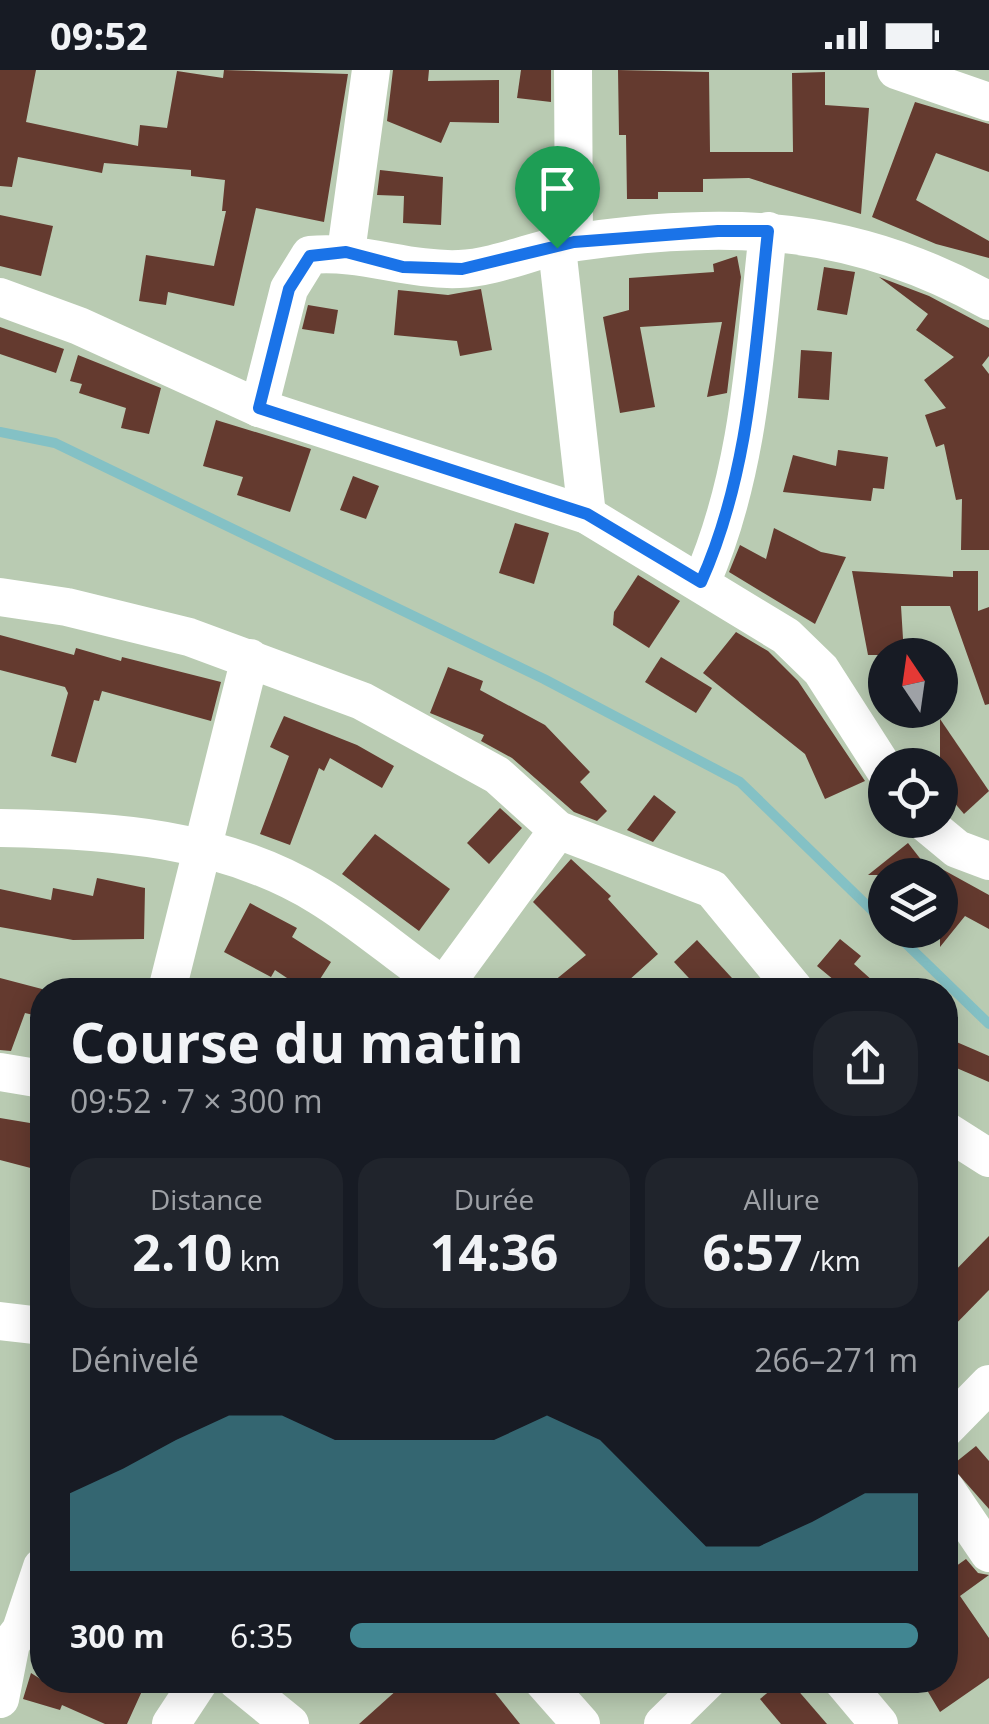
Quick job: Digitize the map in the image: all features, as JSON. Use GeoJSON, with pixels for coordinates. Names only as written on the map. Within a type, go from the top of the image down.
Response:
{"type":"FeatureCollection","features":[{"type":"Feature","properties":{"kind":"street"},"geometry":{"type":"LineString","coordinates":[[346,252],[371,70]]}},
{"type":"Feature","properties":{"kind":"street"},"geometry":{"type":"LineString","coordinates":[[573,70],[566,245],[587,514]]}},
{"type":"Feature","properties":{"kind":"street"},"geometry":{"type":"LineString","coordinates":[[896,70],[989,102]]}},
{"type":"Feature","properties":{"kind":"street"},"geometry":{"type":"LineString","coordinates":[[259,408],[289,289],[310,256],[346,252],[403,267],[462,269],[566,245],[768,231],[867,247],[931,269],[989,301]]}},
{"type":"Feature","properties":{"kind":"street"},"geometry":{"type":"LineString","coordinates":[[701,582],[719,542],[734,488],[768,231]]}},
{"type":"Feature","properties":{"kind":"street"},"geometry":{"type":"LineString","coordinates":[[0,297],[80,326],[259,408],[587,514],[786,636],[821,670],[871,748]]}},
{"type":"Feature","properties":{"kind":"street"},"geometry":{"type":"LineString","coordinates":[[0,597],[84,612],[250,658],[362,701],[497,776],[558,830],[712,889],[786,978]]}},
{"type":"Feature","properties":{"kind":"street"},"geometry":{"type":"LineString","coordinates":[[170,978],[250,658]]}},
{"type":"Feature","properties":{"kind":"street"},"geometry":{"type":"LineString","coordinates":[[0,828],[113,830],[204,849],[265,867],[320,896],[433,978]]}},
{"type":"Feature","properties":{"kind":"street"},"geometry":{"type":"LineString","coordinates":[[454,978],[558,830]]}},
{"type":"Feature","properties":{"kind":"street"},"geometry":{"type":"LineString","coordinates":[[944,838],[958,849],[989,860]]}},
{"type":"Feature","properties":{"kind":"street"},"geometry":{"type":"LineString","coordinates":[[0,1072],[30,1077]]}},
{"type":"Feature","properties":{"kind":"street"},"geometry":{"type":"LineString","coordinates":[[958,1138],[989,1158]]}},
{"type":"Feature","properties":{"kind":"street"},"geometry":{"type":"LineString","coordinates":[[0,1321],[30,1325]]}},
{"type":"Feature","properties":{"kind":"street"},"geometry":{"type":"LineString","coordinates":[[958,1416],[989,1384]]}},
{"type":"Feature","properties":{"kind":"street"},"geometry":{"type":"LineString","coordinates":[[958,1508],[989,1554]]}},
{"type":"Feature","properties":{"kind":"street"},"geometry":{"type":"LineString","coordinates":[[0,1698],[6,1642],[21,1630],[30,1604]]}},
{"type":"Feature","properties":{"kind":"street"},"geometry":{"type":"LineString","coordinates":[[171,1724],[191,1693]]}},
{"type":"Feature","properties":{"kind":"street"},"geometry":{"type":"LineString","coordinates":[[252,1693],[290,1724]]}},
{"type":"Feature","properties":{"kind":"street"},"geometry":{"type":"LineString","coordinates":[[554,1693],[581,1724]]}},
{"type":"Feature","properties":{"kind":"street"},"geometry":{"type":"LineString","coordinates":[[663,1724],[695,1693]]}},
{"type":"Feature","properties":{"kind":"street"},"geometry":{"type":"LineString","coordinates":[[853,1693],[879,1724]]}},
{"type":"Feature","properties":{"kind":"green space"},"geometry":{"type":"Polygon","coordinates":[[[0,70],[989,70],[989,1724],[0,1724],[0,70]]]}},
{"type":"Feature","properties":{"kind":"building"},"geometry":{"type":"Polygon","coordinates":[[[0,70],[36,70],[26,122],[138,146],[140,125],[167,128],[177,71],[223,78],[224,70],[348,74],[324,222],[256,208],[234,306],[168,292],[166,305],[139,301],[146,255],[214,266],[226,211],[222,211],[225,180],[191,176],[191,170],[104,163],[102,173],[18,157],[12,187],[0,186],[0,70]]]}},
{"type":"Feature","properties":{"kind":"building"},"geometry":{"type":"Polygon","coordinates":[[[393,70],[429,70],[428,81],[499,80],[499,123],[450,122],[441,143],[387,121],[393,70]]]}},
{"type":"Feature","properties":{"kind":"building"},"geometry":{"type":"Polygon","coordinates":[[[521,70],[551,70],[551,102],[517,98],[521,70]]]}},
{"type":"Feature","properties":{"kind":"building"},"geometry":{"type":"Polygon","coordinates":[[[618,70],[709,72],[710,152],[793,152],[792,73],[825,72],[825,105],[869,108],[861,214],[749,178],[703,179],[703,192],[658,192],[658,199],[627,199],[626,135],[619,135],[618,70]]]}},
{"type":"Feature","properties":{"kind":"building"},"geometry":{"type":"Polygon","coordinates":[[[915,102],[989,124],[989,172],[936,153],[916,200],[989,241],[989,258],[936,244],[872,217],[915,102]]]}},
{"type":"Feature","properties":{"kind":"building"},"geometry":{"type":"Polygon","coordinates":[[[380,170],[443,177],[441,225],[403,223],[404,196],[377,195],[380,170]]]}},
{"type":"Feature","properties":{"kind":"building"},"geometry":{"type":"Polygon","coordinates":[[[0,215],[53,226],[41,276],[0,266],[0,215]]]}},
{"type":"Feature","properties":{"kind":"building"},"geometry":{"type":"Polygon","coordinates":[[[737,256],[741,277],[727,393],[707,397],[722,322],[640,327],[655,407],[620,413],[603,317],[629,310],[629,278],[714,272],[713,264],[737,256]]]}},
{"type":"Feature","properties":{"kind":"building"},"geometry":{"type":"Polygon","coordinates":[[[824,267],[855,272],[847,315],[817,310],[824,267]]]}},
{"type":"Feature","properties":{"kind":"building"},"geometry":{"type":"Polygon","coordinates":[[[879,277],[929,296],[989,328],[989,356],[982,365],[989,374],[989,550],[961,550],[962,499],[956,500],[944,444],[936,447],[925,415],[946,408],[924,380],[954,357],[916,330],[928,314],[879,277]]]}},
{"type":"Feature","properties":{"kind":"building"},"geometry":{"type":"Polygon","coordinates":[[[481,289],[492,350],[460,356],[457,341],[394,335],[398,290],[448,295],[481,289]]]}},
{"type":"Feature","properties":{"kind":"building"},"geometry":{"type":"Polygon","coordinates":[[[308,305],[338,310],[334,334],[302,329],[308,305]]]}},
{"type":"Feature","properties":{"kind":"building"},"geometry":{"type":"Polygon","coordinates":[[[0,327],[64,349],[56,373],[0,354],[0,327]]]}},
{"type":"Feature","properties":{"kind":"building"},"geometry":{"type":"Polygon","coordinates":[[[801,350],[832,352],[829,400],[798,398],[801,350]]]}},
{"type":"Feature","properties":{"kind":"building"},"geometry":{"type":"Polygon","coordinates":[[[78,355],[161,388],[149,434],[121,428],[126,408],[79,393],[82,384],[70,381],[78,355]]]}},
{"type":"Feature","properties":{"kind":"building"},"geometry":{"type":"Polygon","coordinates":[[[216,420],[311,449],[290,512],[237,495],[243,477],[203,466],[216,420]]]}},
{"type":"Feature","properties":{"kind":"building"},"geometry":{"type":"Polygon","coordinates":[[[838,450],[888,457],[884,489],[873,488],[871,501],[783,492],[793,455],[836,466],[838,450]]]}},
{"type":"Feature","properties":{"kind":"building"},"geometry":{"type":"Polygon","coordinates":[[[353,476],[379,486],[366,519],[340,510],[353,476]]]}},
{"type":"Feature","properties":{"kind":"building"},"geometry":{"type":"Polygon","coordinates":[[[515,523],[549,533],[534,584],[499,573],[515,523]]]}},
{"type":"Feature","properties":{"kind":"building"},"geometry":{"type":"Polygon","coordinates":[[[774,528],[821,552],[846,557],[815,624],[729,572],[740,545],[766,559],[774,528]]]}},
{"type":"Feature","properties":{"kind":"building"},"geometry":{"type":"Polygon","coordinates":[[[852,571],[953,577],[953,571],[978,571],[978,611],[989,607],[989,704],[985,705],[950,606],[901,606],[903,638],[868,638],[868,655],[852,571]]]}},
{"type":"Feature","properties":{"kind":"building"},"geometry":{"type":"Polygon","coordinates":[[[638,575],[680,601],[649,648],[613,625],[614,612],[638,575]]]}},
{"type":"Feature","properties":{"kind":"building"},"geometry":{"type":"Polygon","coordinates":[[[736,632],[768,651],[798,681],[865,781],[825,799],[805,754],[703,673],[736,632]]]}},
{"type":"Feature","properties":{"kind":"building"},"geometry":{"type":"Polygon","coordinates":[[[0,635],[74,655],[76,648],[221,682],[211,721],[102,691],[99,701],[94,700],[76,763],[51,756],[68,693],[65,687],[0,670],[0,635]]]}},
{"type":"Feature","properties":{"kind":"building"},"geometry":{"type":"Polygon","coordinates":[[[661,657],[712,688],[696,713],[645,682],[661,657]]]}},
{"type":"Feature","properties":{"kind":"building"},"geometry":{"type":"Polygon","coordinates":[[[448,667],[483,681],[480,690],[545,725],[590,772],[580,782],[607,811],[597,821],[574,812],[512,758],[481,741],[484,735],[430,713],[448,667]]]}},
{"type":"Feature","properties":{"kind":"building"},"geometry":{"type":"Polygon","coordinates":[[[284,716],[357,745],[394,766],[382,788],[330,758],[324,771],[319,768],[290,845],[260,834],[289,756],[270,747],[284,716]]]}},
{"type":"Feature","properties":{"kind":"building"},"geometry":{"type":"Polygon","coordinates":[[[940,728],[946,728],[989,791],[964,814],[958,807],[958,748],[940,748],[940,728]]]}},
{"type":"Feature","properties":{"kind":"building"},"geometry":{"type":"Polygon","coordinates":[[[654,795],[676,812],[653,842],[627,830],[654,795]]]}},
{"type":"Feature","properties":{"kind":"building"},"geometry":{"type":"Polygon","coordinates":[[[500,808],[522,828],[489,864],[467,843],[500,808]]]}},
{"type":"Feature","properties":{"kind":"building"},"geometry":{"type":"Polygon","coordinates":[[[375,834],[450,889],[419,931],[342,874],[375,834]]]}},
{"type":"Feature","properties":{"kind":"building"},"geometry":{"type":"Polygon","coordinates":[[[908,843],[920,858],[889,858],[908,843]]]}},
{"type":"Feature","properties":{"kind":"building"},"geometry":{"type":"Polygon","coordinates":[[[571,859],[611,896],[608,899],[658,954],[631,978],[558,978],[586,955],[533,902],[571,859]]]}},
{"type":"Feature","properties":{"kind":"building"},"geometry":{"type":"Polygon","coordinates":[[[97,878],[145,888],[144,939],[73,940],[0,927],[0,889],[51,900],[53,888],[93,896],[97,878]]]}},
{"type":"Feature","properties":{"kind":"building"},"geometry":{"type":"Polygon","coordinates":[[[958,878],[989,895],[989,929],[965,916],[958,925],[958,878]]]}},
{"type":"Feature","properties":{"kind":"building"},"geometry":{"type":"Polygon","coordinates":[[[250,903],[297,928],[292,937],[331,962],[321,978],[287,978],[275,970],[271,977],[224,952],[250,903]]]}},
{"type":"Feature","properties":{"kind":"building"},"geometry":{"type":"Polygon","coordinates":[[[840,939],[861,956],[854,964],[870,978],[832,978],[817,966],[840,939]]]}},
{"type":"Feature","properties":{"kind":"building"},"geometry":{"type":"Polygon","coordinates":[[[697,940],[732,978],[689,978],[674,962],[697,940]]]}},
{"type":"Feature","properties":{"kind":"building"},"geometry":{"type":"Polygon","coordinates":[[[0,978],[30,986],[30,1014],[25,1013],[11,1051],[0,1050],[0,978]]]}},
{"type":"Feature","properties":{"kind":"building"},"geometry":{"type":"Polygon","coordinates":[[[958,1043],[989,1056],[989,1082],[958,1069],[958,1043]]]}},
{"type":"Feature","properties":{"kind":"building"},"geometry":{"type":"Polygon","coordinates":[[[0,1118],[30,1123],[30,1168],[0,1160],[0,1118]]]}},
{"type":"Feature","properties":{"kind":"building"},"geometry":{"type":"Polygon","coordinates":[[[989,1236],[989,1290],[958,1322],[958,1268],[989,1236]]]}},
{"type":"Feature","properties":{"kind":"building"},"geometry":{"type":"Polygon","coordinates":[[[976,1446],[989,1461],[989,1509],[958,1474],[958,1460],[976,1446]]]}},
{"type":"Feature","properties":{"kind":"building"},"geometry":{"type":"Polygon","coordinates":[[[966,1559],[978,1573],[989,1575],[960,1596],[989,1638],[989,1678],[940,1712],[929,1693],[958,1693],[958,1565],[966,1559]]]}},
{"type":"Feature","properties":{"kind":"building"},"geometry":{"type":"Polygon","coordinates":[[[30,1676],[30,1693],[141,1693],[127,1724],[105,1724],[62,1705],[60,1710],[23,1699],[30,1676]]]}},
{"type":"Feature","properties":{"kind":"building"},"geometry":{"type":"Polygon","coordinates":[[[394,1693],[495,1693],[520,1724],[359,1724],[394,1693]]]}},
{"type":"Feature","properties":{"kind":"building"},"geometry":{"type":"Polygon","coordinates":[[[767,1693],[800,1693],[827,1724],[781,1724],[760,1699],[767,1693]]]}},
{"type":"Feature","properties":{"kind":"waterway"},"geometry":{"type":"LineString","coordinates":[[0,432],[55,443],[544,679],[740,782],[868,906]]}},
{"type":"Feature","properties":{"kind":"waterway"},"geometry":{"type":"LineString","coordinates":[[911,948],[942,978]]}},
{"type":"Feature","properties":{"kind":"waterway"},"geometry":{"type":"LineString","coordinates":[[958,994],[989,1024]]}},
{"type":"Feature","properties":{"kind":"route"},"geometry":{"type":"LineString","coordinates":[[768,231],[734,488],[719,542],[701,582],[587,514],[259,408],[289,289],[310,256],[346,252],[403,267],[462,269],[557,248],[574,242],[768,231]]}}]}
